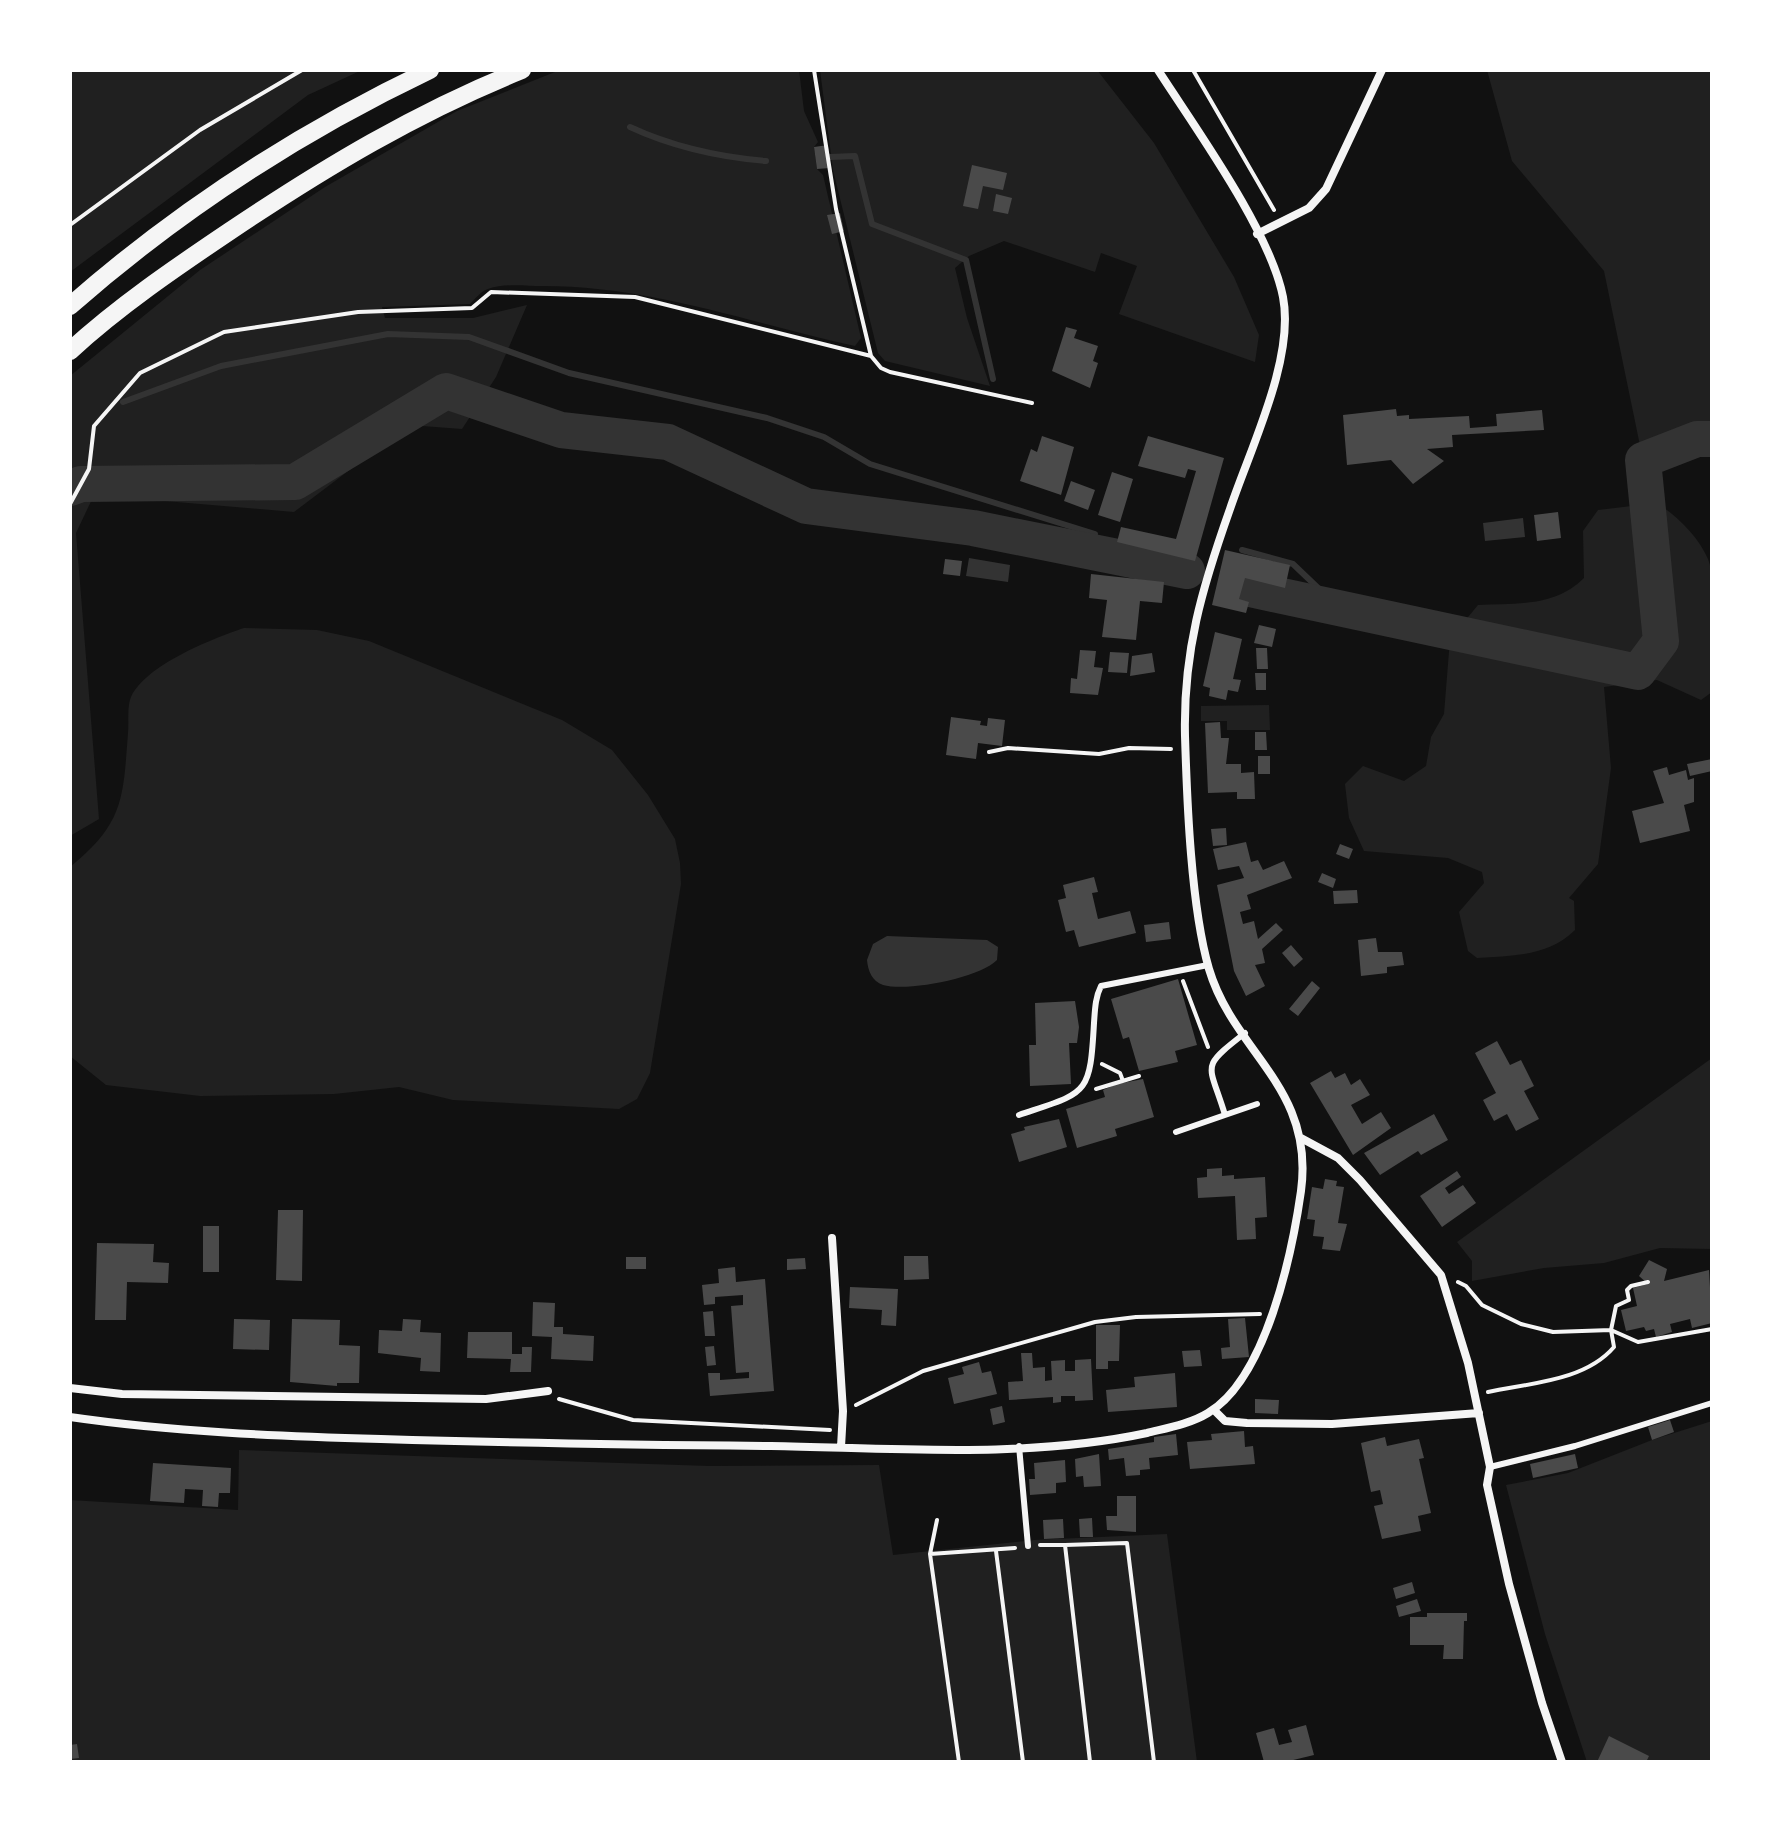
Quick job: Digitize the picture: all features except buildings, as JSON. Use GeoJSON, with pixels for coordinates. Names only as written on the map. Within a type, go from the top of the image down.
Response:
{"type":"FeatureCollection","features":[{"type":"Feature","properties":{"kind":"highway"},"geometry":{"type":"LineString","coordinates":[[70,306],[139,247],[217,192],[368,100],[430,70]]}},
{"type":"Feature","properties":{"kind":"highway"},"geometry":{"type":"LineString","coordinates":[[70,351],[192,255],[303,181],[378,136],[522,70]]}},
{"type":"Feature","properties":{"kind":"street"},"geometry":{"type":"LineString","coordinates":[[70,1417],[131,1426],[317,1437],[841,1447],[1019,1446],[1127,1437],[1193,1421],[1214,1410],[1235,1391],[1250,1365],[1284,1271],[1301,1189],[1301,1138],[1280,1087],[1245,1033],[1208,965],[1195,872],[1186,748],[1187,653],[1204,587],[1284,345],[1283,298],[1277,272],[1257,234],[1158,70]]}},
{"type":"Feature","properties":{"kind":"street"},"geometry":{"type":"LineString","coordinates":[[1257,234],[1309,208],[1326,189],[1382,70]]}},
{"type":"Feature","properties":{"kind":"street"},"geometry":{"type":"LineString","coordinates":[[1301,1138],[1338,1158],[1441,1275],[1456,1318],[1479,1413],[1490,1467],[1487,1485],[1505,1570],[1562,1762]]}},
{"type":"Feature","properties":{"kind":"street"},"geometry":{"type":"LineString","coordinates":[[832,1238],[843,1411],[841,1447]]}},
{"type":"Feature","properties":{"kind":"street"},"geometry":{"type":"LineString","coordinates":[[70,1388],[122,1394],[486,1399],[548,1391]]}},
{"type":"Feature","properties":{"kind":"street"},"geometry":{"type":"LineString","coordinates":[[1214,1410],[1225,1421],[1263,1424],[1332,1424],[1479,1413]]}},
{"type":"Feature","properties":{"kind":"lane"},"geometry":{"type":"LineString","coordinates":[[1019,1115],[1069,1098],[1086,1085],[1092,1061],[1096,999],[1101,986],[1208,965]]}},
{"type":"Feature","properties":{"kind":"lane"},"geometry":{"type":"LineString","coordinates":[[1225,1115],[1211,1071],[1214,1057],[1245,1033]]}},
{"type":"Feature","properties":{"kind":"lane"},"geometry":{"type":"LineString","coordinates":[[1176,1132],[1257,1104]]}},
{"type":"Feature","properties":{"kind":"lane"},"geometry":{"type":"LineString","coordinates":[[1490,1467],[1575,1446],[1712,1403]]}},
{"type":"Feature","properties":{"kind":"lane"},"geometry":{"type":"LineString","coordinates":[[1019,1446],[1028,1546]]}},
{"type":"Feature","properties":{"kind":"path"},"geometry":{"type":"LineString","coordinates":[[70,225],[200,130],[302,70]]}},
{"type":"Feature","properties":{"kind":"path"},"geometry":{"type":"LineString","coordinates":[[814,70],[836,209],[871,356]]}},
{"type":"Feature","properties":{"kind":"path"},"geometry":{"type":"LineString","coordinates":[[1193,70],[1276,214]]}},
{"type":"Feature","properties":{"kind":"path"},"geometry":{"type":"LineString","coordinates":[[70,504],[89,469],[94,426],[140,373],[224,332],[358,312],[472,308],[491,292],[635,297],[871,356],[890,372],[1032,403]]}},
{"type":"Feature","properties":{"kind":"path"},"geometry":{"type":"LineString","coordinates":[[989,752],[1008,748],[1099,754],[1129,748],[1186,748]]}},
{"type":"Feature","properties":{"kind":"path"},"geometry":{"type":"LineString","coordinates":[[1180,971],[1202,1037],[1214,1057]]}},
{"type":"Feature","properties":{"kind":"path"},"geometry":{"type":"LineString","coordinates":[[1092,1061],[1120,1073],[1123,1081]]}},
{"type":"Feature","properties":{"kind":"path"},"geometry":{"type":"LineString","coordinates":[[1086,1085],[1095,1089],[1139,1076]]}},
{"type":"Feature","properties":{"kind":"path"},"geometry":{"type":"LineString","coordinates":[[1474,1395],[1573,1374],[1594,1365],[1614,1347],[1611,1330],[1616,1306],[1629,1300],[1627,1290],[1631,1286],[1648,1282]]}},
{"type":"Feature","properties":{"kind":"path"},"geometry":{"type":"LineString","coordinates":[[1462,1284],[1482,1305],[1521,1324],[1566,1333],[1611,1330],[1638,1342],[1712,1329]]}},
{"type":"Feature","properties":{"kind":"path"},"geometry":{"type":"LineString","coordinates":[[843,1411],[923,1371],[1095,1322],[1136,1317],[1270,1313]]}},
{"type":"Feature","properties":{"kind":"path"},"geometry":{"type":"LineString","coordinates":[[548,1391],[563,1402],[633,1420],[730,1422],[841,1430]]}},
{"type":"Feature","properties":{"kind":"path"},"geometry":{"type":"LineString","coordinates":[[937,1520],[930,1554],[959,1762]]}},
{"type":"Feature","properties":{"kind":"path"},"geometry":{"type":"LineString","coordinates":[[930,1554],[1028,1546],[1127,1543],[1154,1762]]}},
{"type":"Feature","properties":{"kind":"path"},"geometry":{"type":"LineString","coordinates":[[1065,1545],[1090,1762]]}},
{"type":"Feature","properties":{"kind":"path"},"geometry":{"type":"LineString","coordinates":[[996,1551],[1023,1762]]}},
{"type":"Feature","properties":{"kind":"shaded area"},"geometry":{"type":"Polygon","coordinates":[[[70,70],[362,70],[308,95],[70,272],[70,70]]]}},
{"type":"Feature","properties":{"kind":"shaded area"},"geometry":{"type":"Polygon","coordinates":[[[560,70],[799,70],[804,111],[818,142],[814,147],[817,169],[823,175],[861,338],[855,346],[700,307],[583,288],[501,286],[485,290],[470,304],[382,307],[385,318],[473,318],[527,305],[496,377],[462,429],[409,425],[294,512],[94,495],[76,533],[99,819],[70,836],[70,376],[200,270],[325,187],[457,111],[560,70]]]}},
{"type":"Feature","properties":{"kind":"shaded area"},"geometry":{"type":"Polygon","coordinates":[[[820,70],[1097,70],[1154,143],[1234,277],[1259,335],[1255,362],[1119,314],[1137,266],[1101,253],[1095,272],[1004,241],[969,256],[955,268],[967,318],[990,386],[885,361],[878,353],[833,170],[820,70]]]}},
{"type":"Feature","properties":{"kind":"shaded area"},"geometry":{"type":"Polygon","coordinates":[[[1487,70],[1712,70],[1712,439],[1697,439],[1643,460],[1604,271],[1512,161],[1487,70]]]}},
{"type":"Feature","properties":{"kind":"shaded area"},"geometry":{"type":"Polygon","coordinates":[[[1657,503],[1686,527],[1708,559],[1714,605],[1712,692],[1701,700],[1657,680],[1604,687],[1611,768],[1598,864],[1569,898],[1574,901],[1575,930],[1541,950],[1477,958],[1468,951],[1459,912],[1484,883],[1482,872],[1448,858],[1364,851],[1349,818],[1345,784],[1363,766],[1404,781],[1426,766],[1431,737],[1444,714],[1450,639],[1478,605],[1535,602],[1561,594],[1584,578],[1583,531],[1598,510],[1657,503]]]}},
{"type":"Feature","properties":{"kind":"shaded area"},"geometry":{"type":"Polygon","coordinates":[[[1523,518],[1525,537],[1485,541],[1483,523],[1523,518]]]}},
{"type":"Feature","properties":{"kind":"shaded area"},"geometry":{"type":"Polygon","coordinates":[[[969,558],[1010,565],[1008,582],[966,576],[969,558]]]}},
{"type":"Feature","properties":{"kind":"shaded area"},"geometry":{"type":"Polygon","coordinates":[[[244,628],[317,630],[369,641],[562,720],[612,750],[648,795],[675,839],[680,863],[681,884],[650,1073],[637,1099],[619,1109],[453,1100],[399,1087],[334,1094],[200,1096],[106,1085],[70,1056],[70,867],[101,837],[117,808],[122,793],[131,697],[150,674],[165,664],[198,646],[244,628]]]}},
{"type":"Feature","properties":{"kind":"shaded area"},"geometry":{"type":"Polygon","coordinates":[[[1269,705],[1270,730],[1227,730],[1227,721],[1201,721],[1201,706],[1269,705]]]}},
{"type":"Feature","properties":{"kind":"shaded area"},"geometry":{"type":"Polygon","coordinates":[[[887,936],[987,940],[998,947],[997,960],[988,967],[943,982],[909,987],[883,985],[871,975],[867,960],[873,944],[887,936]]]}},
{"type":"Feature","properties":{"kind":"shaded area"},"geometry":{"type":"Polygon","coordinates":[[[1712,1058],[1712,1249],[1660,1248],[1604,1263],[1544,1268],[1472,1281],[1472,1261],[1457,1242],[1712,1058]]]}},
{"type":"Feature","properties":{"kind":"shaded area"},"geometry":{"type":"Polygon","coordinates":[[[1712,1421],[1712,1762],[1587,1762],[1545,1634],[1506,1485],[1568,1473],[1652,1440],[1712,1421]]]}},
{"type":"Feature","properties":{"kind":"shaded area"},"geometry":{"type":"Polygon","coordinates":[[[239,1450],[709,1466],[879,1465],[893,1555],[1034,1540],[1167,1534],[1197,1762],[70,1762],[70,1500],[238,1510],[239,1450]]]}},
{"type":"Feature","properties":{"kind":"waterway"},"geometry":{"type":"LineString","coordinates":[[630,127],[696,150],[766,161]]}},
{"type":"Feature","properties":{"kind":"waterway"},"geometry":{"type":"LineString","coordinates":[[830,157],[855,156],[872,224],[966,260],[993,379]]}},
{"type":"Feature","properties":{"kind":"waterway"},"geometry":{"type":"LineString","coordinates":[[123,402],[221,366],[388,334],[469,337],[569,373],[767,418],[824,437],[870,464],[1095,534]]}},
{"type":"Feature","properties":{"kind":"waterway"},"geometry":{"type":"LineString","coordinates":[[70,488],[81,484],[295,482],[446,391],[561,430],[668,442],[806,506],[973,528],[1187,571]]}},
{"type":"Feature","properties":{"kind":"waterway"},"geometry":{"type":"LineString","coordinates":[[1245,588],[1638,672],[1661,641],[1643,460],[1697,439],[1712,439]]}},
{"type":"Feature","properties":{"kind":"waterway"},"geometry":{"type":"LineString","coordinates":[[1242,550],[1293,564],[1339,608]]}}]}
